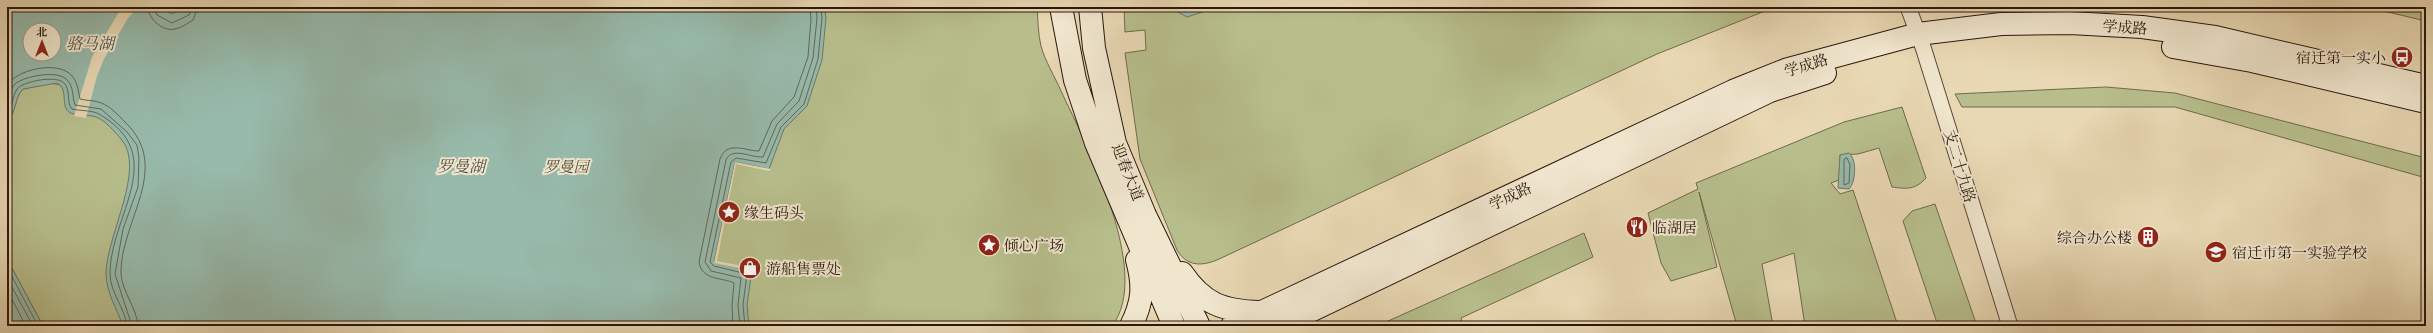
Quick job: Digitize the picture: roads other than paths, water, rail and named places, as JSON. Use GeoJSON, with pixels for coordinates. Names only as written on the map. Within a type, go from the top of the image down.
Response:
{"type":"FeatureCollection","features":[{"type":"Feature","properties":{"kind":"main road","name":"迎春大道"},"geometry":{"type":"LineString","coordinates":[[1061,7],[1075,80],[1096,143],[1136,218],[1199,326]]}},
{"type":"Feature","properties":{"kind":"main road","name":"迎春大道"},"geometry":{"type":"LineString","coordinates":[[1090,7],[1094,48],[1115,143],[1136,218],[1174,326]]}},
{"type":"Feature","properties":{"kind":"main road","name":"学成路"},"geometry":{"type":"LineString","coordinates":[[1232,326],[1733,92],[1788,69],[1921,40],[2001,24],[2070,23],[2142,27],[2215,37],[2426,86]]}},
{"type":"Feature","properties":{"kind":"main road","name":"学成路"},"geometry":{"type":"LineString","coordinates":[[1278,326],[1770,91],[1921,40],[2062,38],[2144,42],[2244,60],[2426,102]]}},
{"type":"Feature","properties":{"kind":"main road"},"geometry":{"type":"LineString","coordinates":[[1136,218],[1191,287],[1211,303],[1236,311],[1262,312]]}},
{"type":"Feature","properties":{"kind":"main road"},"geometry":{"type":"LineString","coordinates":[[1131,326],[1140,308],[1142,280],[1136,218]]}},
{"type":"Feature","properties":{"kind":"street","name":"支二十九路"},"geometry":{"type":"LineString","coordinates":[[1908,7],[1921,40],[2010,326]]}},
{"type":"Feature","properties":{"kind":"water","name":"罗曼湖"},"geometry":{"type":"Polygon","coordinates":[[[7,7],[160,7],[172,14],[186,7],[824,7],[826,18],[822,60],[807,106],[784,129],[769,169],[735,162],[714,262],[752,270],[747,305],[749,326],[123,326],[106,280],[108,258],[128,184],[130,167],[128,152],[121,139],[110,126],[103,121],[93,116],[72,114],[69,112],[66,109],[63,89],[57,83],[23,89],[7,121],[7,7]]]}},
{"type":"Feature","properties":{"kind":"water"},"geometry":{"type":"Polygon","coordinates":[[[1169,7],[1218,7],[1187,17],[1169,7]]]}},
{"type":"Feature","properties":{"kind":"water"},"geometry":{"type":"Polygon","coordinates":[[[1849,153],[1852,156],[1855,171],[1853,181],[1849,189],[1838,188],[1840,155],[1849,153]]]}},
{"type":"Feature","properties":{"kind":"water"},"geometry":{"type":"Polygon","coordinates":[[[7,259],[43,326],[7,326],[7,259]]]}},
{"type":"Feature","properties":{"kind":"place","name":"宿迁第一实小"},"geometry":{"type":"Point","coordinates":[2402,57]}},
{"type":"Feature","properties":{"kind":"place","name":"缘生码头"},"geometry":{"type":"Point","coordinates":[729,212]}},
{"type":"Feature","properties":{"kind":"place","name":"临湖居"},"geometry":{"type":"Point","coordinates":[1637,227]}},
{"type":"Feature","properties":{"kind":"place","name":"综合办公楼"},"geometry":{"type":"Point","coordinates":[2148,237]}},
{"type":"Feature","properties":{"kind":"place","name":"倾心广场"},"geometry":{"type":"Point","coordinates":[989,245]}},
{"type":"Feature","properties":{"kind":"place","name":"宿迁市第一实验学校"},"geometry":{"type":"Point","coordinates":[2216,252]}},
{"type":"Feature","properties":{"kind":"place","name":"游船售票处"},"geometry":{"type":"Point","coordinates":[750,268]}},
{"type":"Feature","properties":{"kind":"water label","name":"骆马湖"},"geometry":{"type":"Point","coordinates":[90,43]}},
{"type":"Feature","properties":{"kind":"park label","name":"罗曼园"},"geometry":{"type":"Point","coordinates":[566,166]}}]}
